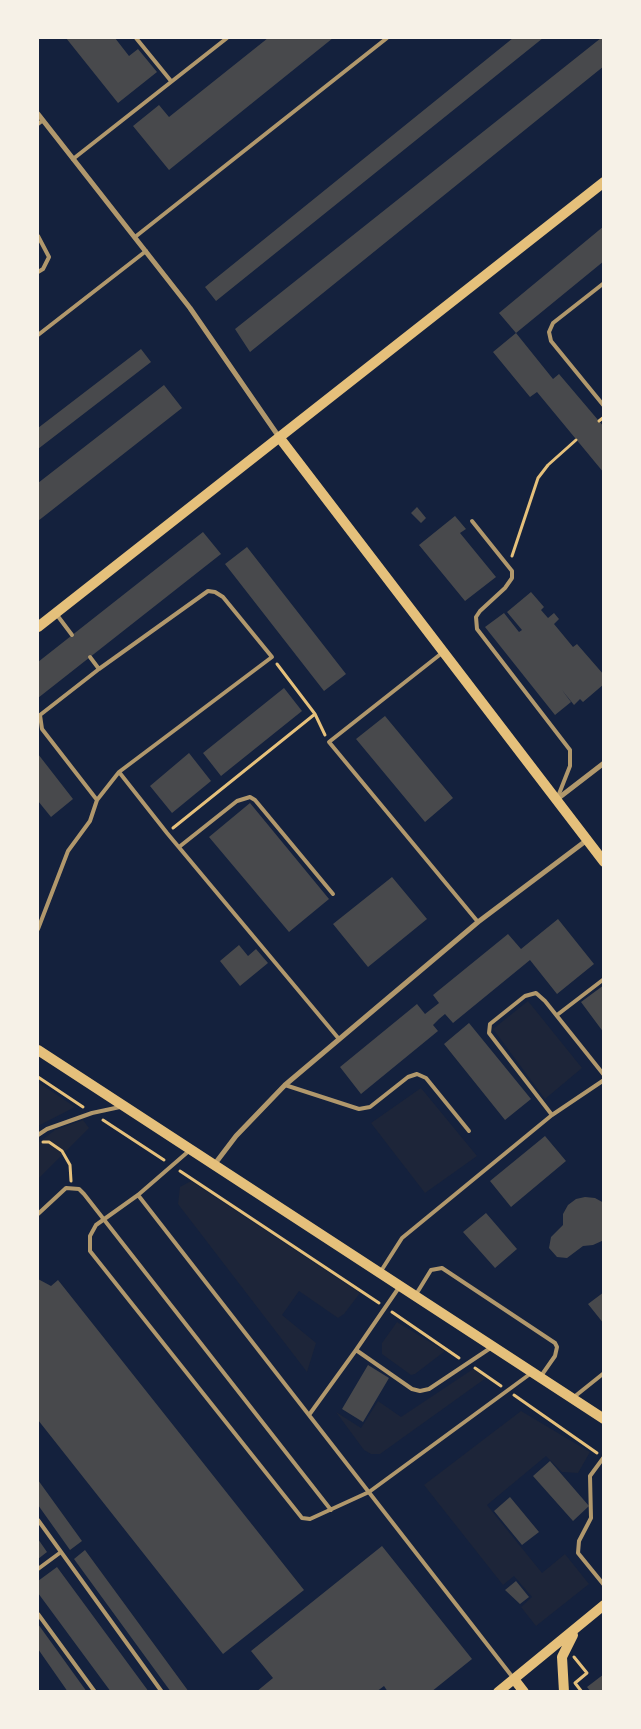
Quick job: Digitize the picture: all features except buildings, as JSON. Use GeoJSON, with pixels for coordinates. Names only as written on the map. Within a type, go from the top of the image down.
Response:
{"type":"FeatureCollection","features":[{"type":"Feature","properties":{"kind":"main road"},"geometry":{"type":"LineString","coordinates":[[38,627],[604,182]]}},
{"type":"Feature","properties":{"kind":"main road"},"geometry":{"type":"LineString","coordinates":[[279,437],[442,653],[604,862]]}},
{"type":"Feature","properties":{"kind":"main road"},"geometry":{"type":"LineString","coordinates":[[38,1050],[604,1420]]}},
{"type":"Feature","properties":{"kind":"main road"},"geometry":{"type":"LineString","coordinates":[[498,1692],[604,1605]]}},
{"type":"Feature","properties":{"kind":"main road"},"geometry":{"type":"LineString","coordinates":[[564,1692],[562,1663],[566,1644],[593,1614]]}},
{"type":"Feature","properties":{"kind":"main road"},"geometry":{"type":"LineString","coordinates":[[514,1679],[524,1692]]}},
{"type":"Feature","properties":{"kind":"street"},"geometry":{"type":"LineString","coordinates":[[38,114],[40,122],[73,159],[190,308],[279,437]]}},
{"type":"Feature","properties":{"kind":"street"},"geometry":{"type":"LineString","coordinates":[[556,800],[604,763]]}},
{"type":"Feature","properties":{"kind":"street"},"geometry":{"type":"LineString","coordinates":[[214,1165],[236,1136],[285,1085],[478,922],[586,840]]}},
{"type":"Feature","properties":{"kind":"lane"},"geometry":{"type":"LineString","coordinates":[[136,38],[171,82]]}},
{"type":"Feature","properties":{"kind":"lane"},"geometry":{"type":"LineString","coordinates":[[73,159],[227,38]]}},
{"type":"Feature","properties":{"kind":"lane"},"geometry":{"type":"LineString","coordinates":[[135,237],[386,38]]}},
{"type":"Feature","properties":{"kind":"lane"},"geometry":{"type":"LineString","coordinates":[[38,236],[50,257],[43,269],[38,272]]}},
{"type":"Feature","properties":{"kind":"lane"},"geometry":{"type":"LineString","coordinates":[[38,335],[146,251]]}},
{"type":"Feature","properties":{"kind":"lane"},"geometry":{"type":"LineString","coordinates":[[604,283],[553,323],[549,332],[551,341],[604,406]]}},
{"type":"Feature","properties":{"kind":"lane"},"geometry":{"type":"LineString","coordinates":[[472,521],[509,567],[512,578],[509,584],[480,611],[476,622],[480,634],[570,750],[570,766],[556,800]]}},
{"type":"Feature","properties":{"kind":"lane"},"geometry":{"type":"LineString","coordinates":[[38,929],[68,851],[90,821],[97,800],[119,772],[272,657],[223,598],[215,592],[208,591],[43,712],[39,720],[42,729],[97,800]]}},
{"type":"Feature","properties":{"kind":"lane"},"geometry":{"type":"LineString","coordinates":[[56,613],[72,635]]}},
{"type":"Feature","properties":{"kind":"lane"},"geometry":{"type":"LineString","coordinates":[[442,653],[329,742],[478,922]]}},
{"type":"Feature","properties":{"kind":"lane"},"geometry":{"type":"LineString","coordinates":[[90,657],[100,669]]}},
{"type":"Feature","properties":{"kind":"lane"},"geometry":{"type":"LineString","coordinates":[[119,772],[179,848],[339,1039]]}},
{"type":"Feature","properties":{"kind":"lane"},"geometry":{"type":"LineString","coordinates":[[179,848],[237,801],[250,797],[259,805],[334,894]]}},
{"type":"Feature","properties":{"kind":"lane"},"geometry":{"type":"LineString","coordinates":[[557,1014],[604,980]]}},
{"type":"Feature","properties":{"kind":"lane"},"geometry":{"type":"LineString","coordinates":[[552,1115],[491,1037],[488,1028],[494,1021],[530,993],[540,996],[557,1014],[604,1075]]}},
{"type":"Feature","properties":{"kind":"lane"},"geometry":{"type":"LineString","coordinates":[[285,1085],[359,1109],[370,1107],[408,1078],[417,1074],[426,1078],[468,1131]]}},
{"type":"Feature","properties":{"kind":"lane"},"geometry":{"type":"LineString","coordinates":[[380,1273],[402,1238],[552,1115],[604,1080]]}},
{"type":"Feature","properties":{"kind":"lane"},"geometry":{"type":"LineString","coordinates":[[38,1135],[47,1129],[92,1112],[124,1106]]}},
{"type":"Feature","properties":{"kind":"lane"},"geometry":{"type":"LineString","coordinates":[[191,1149],[138,1195],[96,1225],[90,1236],[90,1251],[96,1261],[300,1516],[307,1520],[369,1492],[507,1390],[536,1375],[555,1356],[557,1347],[555,1343],[450,1273],[438,1267],[431,1270],[415,1296]]}},
{"type":"Feature","properties":{"kind":"lane"},"geometry":{"type":"LineString","coordinates":[[38,1214],[60,1192],[72,1187],[84,1194],[331,1510]]}},
{"type":"Feature","properties":{"kind":"lane"},"geometry":{"type":"LineString","coordinates":[[138,1195],[514,1679]]}},
{"type":"Feature","properties":{"kind":"lane"},"geometry":{"type":"LineString","coordinates":[[309,1415],[356,1350],[384,1306],[400,1286]]}},
{"type":"Feature","properties":{"kind":"lane"},"geometry":{"type":"LineString","coordinates":[[356,1350],[412,1388],[420,1391],[429,1389],[469,1364],[492,1346]]}},
{"type":"Feature","properties":{"kind":"lane"},"geometry":{"type":"LineString","coordinates":[[572,1398],[604,1373]]}},
{"type":"Feature","properties":{"kind":"lane"},"geometry":{"type":"LineString","coordinates":[[603,1457],[590,1476],[592,1518],[580,1542],[578,1553],[604,1585]]}},
{"type":"Feature","properties":{"kind":"lane"},"geometry":{"type":"LineString","coordinates":[[38,1520],[162,1692]]}},
{"type":"Feature","properties":{"kind":"lane"},"geometry":{"type":"LineString","coordinates":[[38,1569],[61,1552]]}},
{"type":"Feature","properties":{"kind":"lane"},"geometry":{"type":"LineString","coordinates":[[38,1614],[95,1692]]}},
{"type":"Feature","properties":{"kind":"path"},"geometry":{"type":"LineString","coordinates":[[598,421],[604,417]]}},
{"type":"Feature","properties":{"kind":"path"},"geometry":{"type":"LineString","coordinates":[[509,567],[538,478],[548,465],[576,440]]}},
{"type":"Feature","properties":{"kind":"path"},"geometry":{"type":"LineString","coordinates":[[272,657],[315,714],[329,742]]}},
{"type":"Feature","properties":{"kind":"path"},"geometry":{"type":"LineString","coordinates":[[167,833],[315,714]]}},
{"type":"Feature","properties":{"kind":"path"},"geometry":{"type":"LineString","coordinates":[[38,1077],[384,1306],[603,1457]]}},
{"type":"Feature","properties":{"kind":"path"},"geometry":{"type":"LineString","coordinates":[[38,1142],[49,1142],[62,1151],[70,1165],[72,1187]]}},
{"type":"Feature","properties":{"kind":"path"},"geometry":{"type":"LineString","coordinates":[[574,1647],[574,1657],[587,1673],[575,1683],[582,1692]]}},
{"type":"Feature","properties":{"kind":"shaded area"},"geometry":{"type":"Polygon","coordinates":[[[528,1001],[582,1068],[545,1099],[493,1029],[528,1001]]]}},
{"type":"Feature","properties":{"kind":"shaded area"},"geometry":{"type":"Polygon","coordinates":[[[38,1082],[75,1107],[38,1126],[38,1082]]]}},
{"type":"Feature","properties":{"kind":"shaded area"},"geometry":{"type":"Polygon","coordinates":[[[421,1088],[477,1156],[425,1193],[371,1123],[421,1088]]]}},
{"type":"Feature","properties":{"kind":"shaded area"},"geometry":{"type":"Polygon","coordinates":[[[83,1120],[89,1128],[38,1179],[38,1143],[55,1130],[83,1120]]]}},
{"type":"Feature","properties":{"kind":"shaded area"},"geometry":{"type":"Polygon","coordinates":[[[191,1181],[360,1293],[344,1314],[338,1318],[299,1291],[282,1315],[316,1343],[307,1372],[178,1204],[180,1187],[191,1181]]]}},
{"type":"Feature","properties":{"kind":"shaded area"},"geometry":{"type":"Polygon","coordinates":[[[397,1322],[445,1351],[411,1375],[382,1354],[382,1343],[397,1322]]]}},
{"type":"Feature","properties":{"kind":"shaded area"},"geometry":{"type":"Polygon","coordinates":[[[473,1369],[486,1378],[380,1454],[371,1454],[364,1450],[336,1412],[361,1428],[378,1401],[401,1417],[473,1369]]]}},
{"type":"Feature","properties":{"kind":"shaded area"},"geometry":{"type":"Polygon","coordinates":[[[521,1411],[590,1452],[578,1473],[562,1472],[546,1456],[487,1505],[542,1573],[565,1554],[589,1584],[536,1626],[521,1607],[532,1597],[514,1576],[503,1585],[424,1485],[521,1411]]]}}]}
